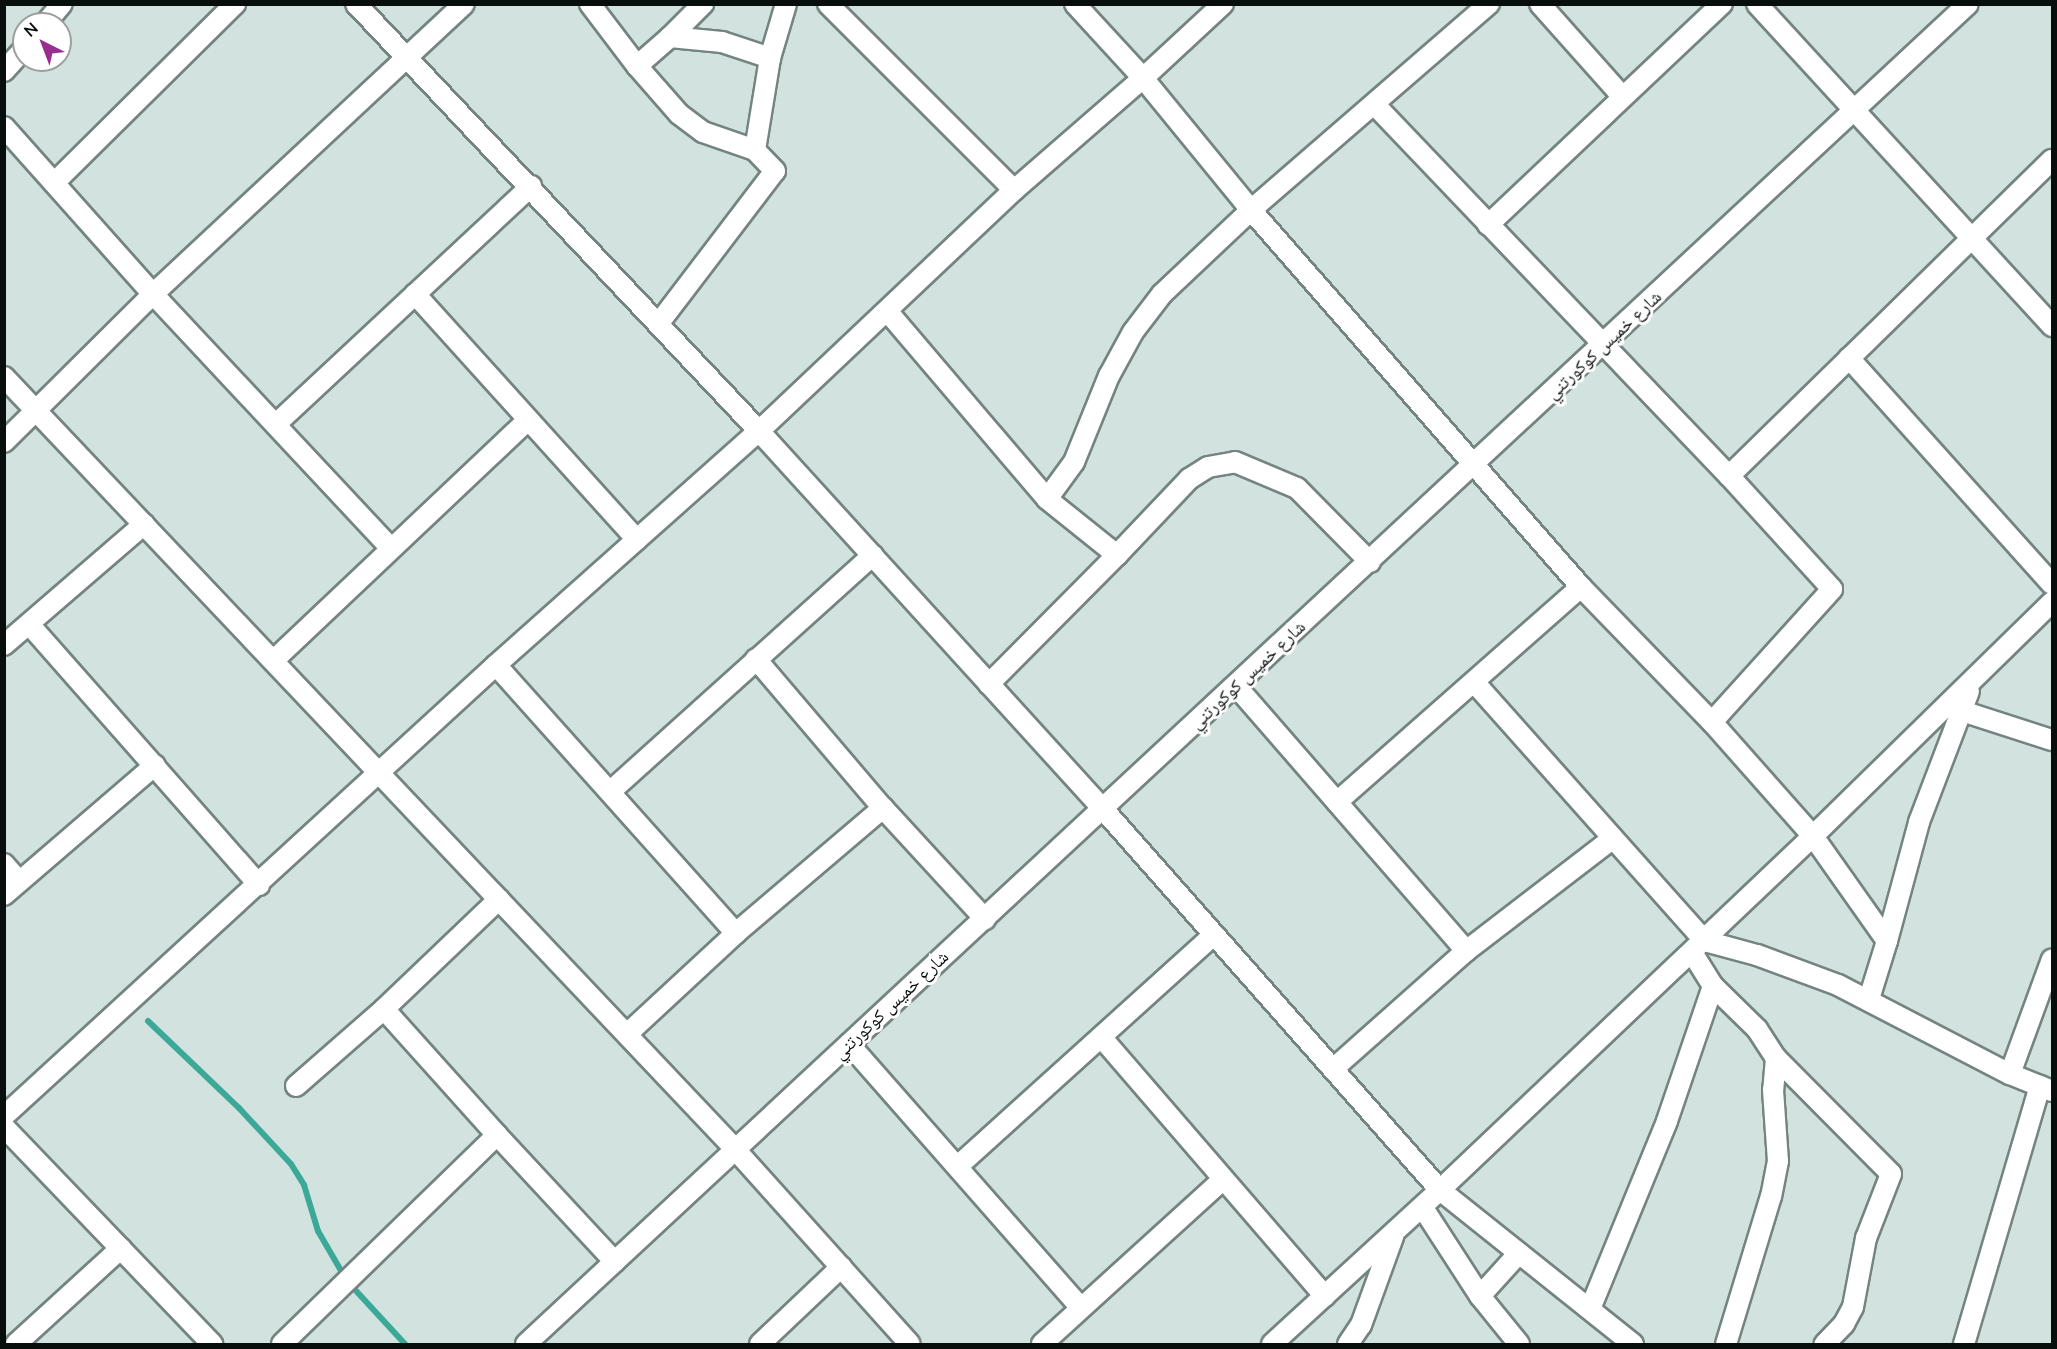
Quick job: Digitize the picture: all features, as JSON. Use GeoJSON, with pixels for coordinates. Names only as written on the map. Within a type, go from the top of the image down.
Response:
{"type":"FeatureCollection","features":[{"type":"Feature","properties":{"kind":"street"},"geometry":{"type":"LineString","coordinates":[[54,183],[235,4]]}},
{"type":"Feature","properties":{"kind":"street"},"geometry":{"type":"LineString","coordinates":[[356,4],[531,186],[873,555],[1103,809],[1440,1190],[1633,1344]]}},
{"type":"Feature","properties":{"kind":"street"},"geometry":{"type":"LineString","coordinates":[[4,442],[153,294],[464,4]]}},
{"type":"Feature","properties":{"kind":"street"},"geometry":{"type":"LineString","coordinates":[[590,4],[637,66],[679,114],[703,132],[755,150],[775,171],[659,323]]}},
{"type":"Feature","properties":{"kind":"street"},"geometry":{"type":"LineString","coordinates":[[637,66],[703,4]]}},
{"type":"Feature","properties":{"kind":"street"},"geometry":{"type":"LineString","coordinates":[[755,150],[770,58],[786,4]]}},
{"type":"Feature","properties":{"kind":"street"},"geometry":{"type":"LineString","coordinates":[[828,4],[1014,190]]}},
{"type":"Feature","properties":{"kind":"street"},"geometry":{"type":"LineString","coordinates":[[1075,4],[1143,78],[1251,210],[1581,587],[1712,722],[1813,836],[1887,941]]}},
{"type":"Feature","properties":{"kind":"street"},"geometry":{"type":"LineString","coordinates":[[4,1116],[380,775],[496,664],[759,431],[888,312],[1014,190],[1143,78],[1223,4]]}},
{"type":"Feature","properties":{"kind":"street"},"geometry":{"type":"LineString","coordinates":[[1047,499],[1074,462],[1108,376],[1132,332],[1162,294],[1251,210],[1489,4]]}},
{"type":"Feature","properties":{"kind":"street"},"geometry":{"type":"LineString","coordinates":[[1540,4],[1622,96]]}},
{"type":"Feature","properties":{"kind":"street"},"geometry":{"type":"LineString","coordinates":[[1488,225],[1722,4]]}},
{"type":"Feature","properties":{"kind":"street"},"geometry":{"type":"LineString","coordinates":[[1757,4],[1853,113],[2052,326]]}},
{"type":"Feature","properties":{"kind":"street","name":"شارع خميس كوكورتني"},"geometry":{"type":"LineString","coordinates":[[526,1344],[734,1148],[1475,465],[1968,4]]}},
{"type":"Feature","properties":{"kind":"street"},"geometry":{"type":"LineString","coordinates":[[670,36],[722,42],[770,58]]}},
{"type":"Feature","properties":{"kind":"street"},"geometry":{"type":"LineString","coordinates":[[1375,105],[1729,477],[1832,589],[1712,722]]}},
{"type":"Feature","properties":{"kind":"street"},"geometry":{"type":"LineString","coordinates":[[4,127],[153,294],[391,548]]}},
{"type":"Feature","properties":{"kind":"street"},"geometry":{"type":"LineString","coordinates":[[1729,477],[1970,237],[2052,160]]}},
{"type":"Feature","properties":{"kind":"street"},"geometry":{"type":"LineString","coordinates":[[276,424],[531,186]]}},
{"type":"Feature","properties":{"kind":"street"},"geometry":{"type":"LineString","coordinates":[[415,294],[527,421],[637,540]]}},
{"type":"Feature","properties":{"kind":"street"},"geometry":{"type":"LineString","coordinates":[[888,312],[1047,499],[1117,555]]}},
{"type":"Feature","properties":{"kind":"street"},"geometry":{"type":"LineString","coordinates":[[1849,358],[2052,584]]}},
{"type":"Feature","properties":{"kind":"street"},"geometry":{"type":"LineString","coordinates":[[4,377],[37,409],[734,1148],[910,1344]]}},
{"type":"Feature","properties":{"kind":"street"},"geometry":{"type":"LineString","coordinates":[[274,660],[527,421]]}},
{"type":"Feature","properties":{"kind":"street"},"geometry":{"type":"LineString","coordinates":[[989,684],[1189,479],[1208,467],[1235,462],[1298,488],[1370,562]]}},
{"type":"Feature","properties":{"kind":"street"},"geometry":{"type":"LineString","coordinates":[[4,645],[144,524]]}},
{"type":"Feature","properties":{"kind":"street"},"geometry":{"type":"LineString","coordinates":[[612,790],[873,555]]}},
{"type":"Feature","properties":{"kind":"street"},"geometry":{"type":"LineString","coordinates":[[1337,802],[1581,587]]}},
{"type":"Feature","properties":{"kind":"street"},"geometry":{"type":"LineString","coordinates":[[1272,1344],[1424,1208],[1440,1190],[1813,836],[1982,668],[2052,602]]}},
{"type":"Feature","properties":{"kind":"street"},"geometry":{"type":"LineString","coordinates":[[29,624],[259,885]]}},
{"type":"Feature","properties":{"kind":"street"},"geometry":{"type":"LineString","coordinates":[[756,659],[883,808],[985,919]]}},
{"type":"Feature","properties":{"kind":"street"},"geometry":{"type":"LineString","coordinates":[[496,664],[612,790],[736,933]]}},
{"type":"Feature","properties":{"kind":"street"},"geometry":{"type":"LineString","coordinates":[[1869,999],[1919,822],[1959,710],[1982,668]]}},
{"type":"Feature","properties":{"kind":"street"},"geometry":{"type":"LineString","coordinates":[[1474,682],[1613,838],[1699,946],[1713,986],[1757,1029],[1776,1058],[1891,1174],[1866,1238],[1853,1307],[1844,1324],[1825,1344]]}},
{"type":"Feature","properties":{"kind":"street"},"geometry":{"type":"LineString","coordinates":[[1236,687],[1466,951]]}},
{"type":"Feature","properties":{"kind":"street"},"geometry":{"type":"LineString","coordinates":[[1959,710],[2052,740]]}},
{"type":"Feature","properties":{"kind":"street"},"geometry":{"type":"LineString","coordinates":[[4,895],[155,765]]}},
{"type":"Feature","properties":{"kind":"street"},"geometry":{"type":"LineString","coordinates":[[627,1034],[736,933],[883,808]]}},
{"type":"Feature","properties":{"kind":"street"},"geometry":{"type":"LineString","coordinates":[[1333,1069],[1466,951],[1613,838]]}},
{"type":"Feature","properties":{"kind":"street"},"geometry":{"type":"LineString","coordinates":[[4,864],[20,881]]}},
{"type":"Feature","properties":{"kind":"street"},"geometry":{"type":"LineString","coordinates":[[296,1086],[384,1009],[499,899]]}},
{"type":"Feature","properties":{"kind":"street"},"geometry":{"type":"LineString","coordinates":[[958,1167],[1214,935]]}},
{"type":"Feature","properties":{"kind":"street"},"geometry":{"type":"LineString","coordinates":[[1699,946],[1757,955],[1869,999],[2010,1074],[2046,1089],[1964,1344]]}},
{"type":"Feature","properties":{"kind":"street"},"geometry":{"type":"LineString","coordinates":[[2010,1074],[2052,959]]}},
{"type":"Feature","properties":{"kind":"street"},"geometry":{"type":"LineString","coordinates":[[1590,1309],[1667,1121],[1713,986]]}},
{"type":"Feature","properties":{"kind":"street"},"geometry":{"type":"LineString","coordinates":[[384,1009],[615,1262]]}},
{"type":"Feature","properties":{"kind":"street"},"geometry":{"type":"LineString","coordinates":[[1102,1038],[1222,1180],[1325,1296]]}},
{"type":"Feature","properties":{"kind":"street"},"geometry":{"type":"LineString","coordinates":[[849,1044],[1082,1308]]}},
{"type":"Feature","properties":{"kind":"street"},"geometry":{"type":"LineString","coordinates":[[1726,1344],[1771,1196],[1778,1161],[1773,1090],[1776,1058]]}},
{"type":"Feature","properties":{"kind":"street"},"geometry":{"type":"LineString","coordinates":[[4,1127],[212,1344]]}},
{"type":"Feature","properties":{"kind":"street"},"geometry":{"type":"LineString","coordinates":[[282,1344],[497,1135]]}},
{"type":"Feature","properties":{"kind":"street"},"geometry":{"type":"LineString","coordinates":[[1042,1344],[1222,1180]]}},
{"type":"Feature","properties":{"kind":"street"},"geometry":{"type":"LineString","coordinates":[[1424,1208],[1480,1296],[1519,1344]]}},
{"type":"Feature","properties":{"kind":"street"},"geometry":{"type":"LineString","coordinates":[[1348,1344],[1361,1325],[1394,1234]]}},
{"type":"Feature","properties":{"kind":"street"},"geometry":{"type":"LineString","coordinates":[[16,1344],[121,1248]]}},
{"type":"Feature","properties":{"kind":"street"},"geometry":{"type":"LineString","coordinates":[[1480,1296],[1519,1253]]}},
{"type":"Feature","properties":{"kind":"street"},"geometry":{"type":"LineString","coordinates":[[760,1344],[841,1267]]}},
{"type":"Feature","properties":{"kind":"waterway"},"geometry":{"type":"LineString","coordinates":[[148,1021],[239,1108],[291,1164],[304,1185],[318,1231],[347,1281],[405,1344]]}}]}
